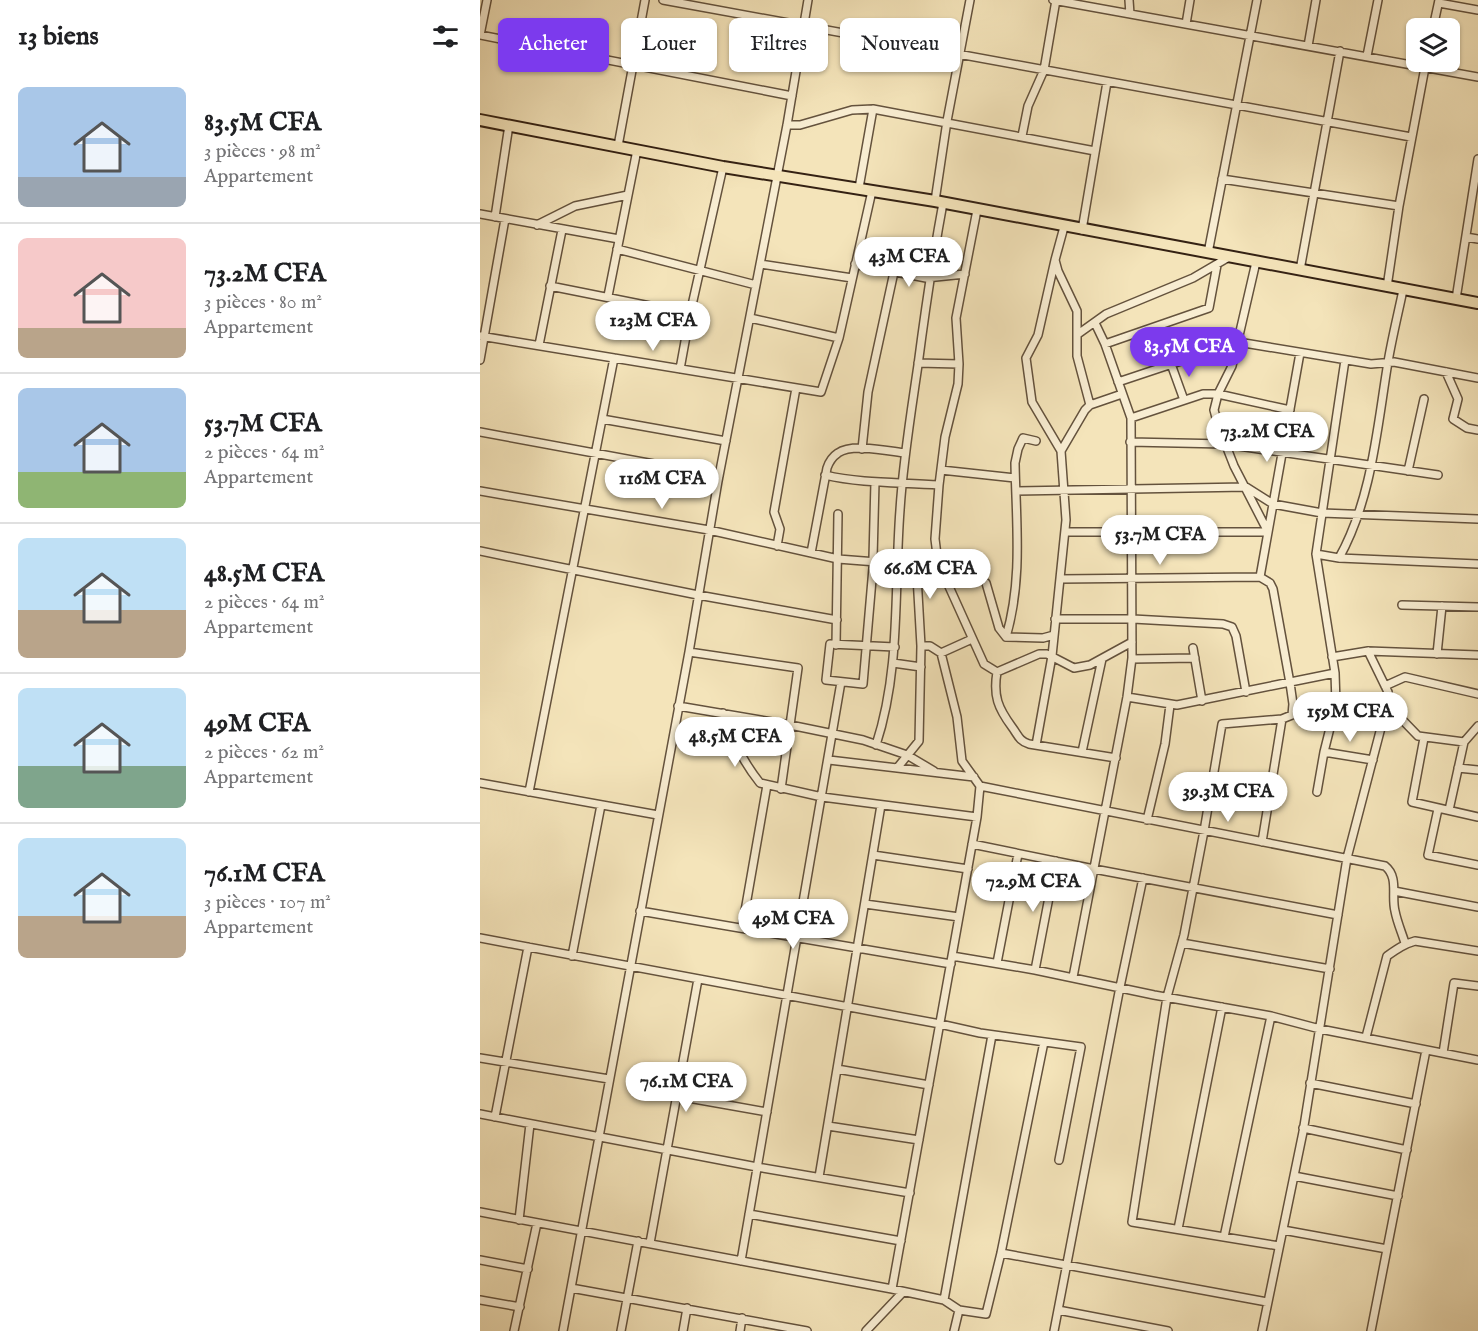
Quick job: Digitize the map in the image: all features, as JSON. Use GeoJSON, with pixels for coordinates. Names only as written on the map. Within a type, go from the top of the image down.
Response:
{"type":"FeatureCollection","features":[{"type":"Feature","properties":{"kind":"main road"},"geometry":{"type":"LineString","coordinates":[[480,120],[723,167],[939,202],[1478,303]]}},
{"type":"Feature","properties":{"kind":"street"},"geometry":{"type":"LineString","coordinates":[[487,0],[480,35],[621,63]]}},
{"type":"Feature","properties":{"kind":"street"},"geometry":{"type":"LineString","coordinates":[[642,18],[645,0]]}},
{"type":"Feature","properties":{"kind":"street"},"geometry":{"type":"LineString","coordinates":[[663,0],[761,18]]}},
{"type":"Feature","properties":{"kind":"street"},"geometry":{"type":"LineString","coordinates":[[805,18],[808,0]]}},
{"type":"Feature","properties":{"kind":"street"},"geometry":{"type":"LineString","coordinates":[[970,0],[960,55],[1411,137]]}},
{"type":"Feature","properties":{"kind":"street"},"geometry":{"type":"LineString","coordinates":[[1022,136],[1028,106],[1044,70],[1055,0],[1406,61]]}},
{"type":"Feature","properties":{"kind":"street"},"geometry":{"type":"LineString","coordinates":[[1130,0],[1130,14]]}},
{"type":"Feature","properties":{"kind":"street"},"geometry":{"type":"LineString","coordinates":[[1186,24],[1190,0]]}},
{"type":"Feature","properties":{"kind":"street"},"geometry":{"type":"LineString","coordinates":[[1208,253],[1257,0]]}},
{"type":"Feature","properties":{"kind":"street"},"geometry":{"type":"LineString","coordinates":[[1308,46],[1316,0]]}},
{"type":"Feature","properties":{"kind":"street"},"geometry":{"type":"LineString","coordinates":[[1367,56],[1378,0]]}},
{"type":"Feature","properties":{"kind":"street"},"geometry":{"type":"LineString","coordinates":[[1435,18],[1439,2],[1478,10]]}},
{"type":"Feature","properties":{"kind":"street"},"geometry":{"type":"LineString","coordinates":[[1300,270],[1340,51]]}},
{"type":"Feature","properties":{"kind":"street"},"geometry":{"type":"LineString","coordinates":[[618,146],[632,72]]}},
{"type":"Feature","properties":{"kind":"street"},"geometry":{"type":"LineString","coordinates":[[669,72],[792,96]]}},
{"type":"Feature","properties":{"kind":"street"},"geometry":{"type":"LineString","coordinates":[[562,1331],[689,652],[719,476],[796,72]]}},
{"type":"Feature","properties":{"kind":"street"},"geometry":{"type":"LineString","coordinates":[[876,745],[884,722],[895,647],[897,564],[905,453],[930,279],[947,122],[957,72]]}},
{"type":"Feature","properties":{"kind":"street"},"geometry":{"type":"LineString","coordinates":[[1388,287],[1399,206],[1423,72]]}},
{"type":"Feature","properties":{"kind":"street"},"geometry":{"type":"LineString","coordinates":[[1458,72],[1478,77]]}},
{"type":"Feature","properties":{"kind":"street"},"geometry":{"type":"LineString","coordinates":[[1082,230],[1107,82]]}},
{"type":"Feature","properties":{"kind":"street"},"geometry":{"type":"LineString","coordinates":[[787,125],[800,125],[852,110],[873,109],[1095,151]]}},
{"type":"Feature","properties":{"kind":"street"},"geometry":{"type":"LineString","coordinates":[[859,188],[873,109]]}},
{"type":"Feature","properties":{"kind":"street"},"geometry":{"type":"LineString","coordinates":[[495,217],[509,125]]}},
{"type":"Feature","properties":{"kind":"street"},"geometry":{"type":"LineString","coordinates":[[608,296],[637,150]]}},
{"type":"Feature","properties":{"kind":"street"},"geometry":{"type":"LineString","coordinates":[[1456,299],[1476,191],[1478,159]]}},
{"type":"Feature","properties":{"kind":"street"},"geometry":{"type":"LineString","coordinates":[[680,369],[723,167]]}},
{"type":"Feature","properties":{"kind":"street"},"geometry":{"type":"LineString","coordinates":[[1222,179],[1399,206]]}},
{"type":"Feature","properties":{"kind":"street"},"geometry":{"type":"LineString","coordinates":[[482,337],[821,392],[839,338],[872,191]]}},
{"type":"Feature","properties":{"kind":"street"},"geometry":{"type":"LineString","coordinates":[[537,225],[575,206],[628,195]]}},
{"type":"Feature","properties":{"kind":"street"},"geometry":{"type":"LineString","coordinates":[[977,210],[956,318],[958,384],[945,437],[935,539],[941,567],[972,639],[984,664],[997,672]]}},
{"type":"Feature","properties":{"kind":"street"},"geometry":{"type":"LineString","coordinates":[[480,214],[619,239]]}},
{"type":"Feature","properties":{"kind":"street"},"geometry":{"type":"LineString","coordinates":[[480,360],[482,337],[505,219]]}},
{"type":"Feature","properties":{"kind":"street"},"geometry":{"type":"LineString","coordinates":[[1036,745],[1052,656],[1066,520],[1061,451],[1035,410],[1030,393],[1026,358],[1038,335],[1064,227]]}},
{"type":"Feature","properties":{"kind":"street"},"geometry":{"type":"LineString","coordinates":[[539,345],[562,230]]}},
{"type":"Feature","properties":{"kind":"street"},"geometry":{"type":"LineString","coordinates":[[1466,237],[1478,239]]}},
{"type":"Feature","properties":{"kind":"street"},"geometry":{"type":"LineString","coordinates":[[617,249],[756,285]]}},
{"type":"Feature","properties":{"kind":"street"},"geometry":{"type":"LineString","coordinates":[[1078,334],[1106,314],[1193,278],[1229,257]]}},
{"type":"Feature","properties":{"kind":"street"},"geometry":{"type":"LineString","coordinates":[[1055,260],[1077,311],[1077,356],[1090,405]]}},
{"type":"Feature","properties":{"kind":"street"},"geometry":{"type":"LineString","coordinates":[[1256,262],[1232,366],[1218,394],[1215,416],[1225,444],[1268,532]]}},
{"type":"Feature","properties":{"kind":"street"},"geometry":{"type":"LineString","coordinates":[[760,264],[852,279]]}},
{"type":"Feature","properties":{"kind":"street"},"geometry":{"type":"LineString","coordinates":[[855,264],[930,279],[965,274]]}},
{"type":"Feature","properties":{"kind":"street"},"geometry":{"type":"LineString","coordinates":[[1105,344],[1209,308],[1217,265]]}},
{"type":"Feature","properties":{"kind":"street"},"geometry":{"type":"LineString","coordinates":[[862,449],[868,392],[894,272]]}},
{"type":"Feature","properties":{"kind":"street"},"geometry":{"type":"LineString","coordinates":[[550,286],[690,314]]}},
{"type":"Feature","properties":{"kind":"street"},"geometry":{"type":"LineString","coordinates":[[1340,558],[1359,514],[1376,441],[1388,362],[1403,290]]}},
{"type":"Feature","properties":{"kind":"street"},"geometry":{"type":"LineString","coordinates":[[750,318],[839,338]]}},
{"type":"Feature","properties":{"kind":"street"},"geometry":{"type":"LineString","coordinates":[[1073,977],[1106,812],[1132,659],[1131,418],[1105,344],[1095,323]]}},
{"type":"Feature","properties":{"kind":"street"},"geometry":{"type":"LineString","coordinates":[[1118,382],[1238,342],[1371,364],[1388,362],[1478,378]]}},
{"type":"Feature","properties":{"kind":"street"},"geometry":{"type":"LineString","coordinates":[[1260,577],[1300,353]]}},
{"type":"Feature","properties":{"kind":"street"},"geometry":{"type":"LineString","coordinates":[[529,792],[614,358]]}},
{"type":"Feature","properties":{"kind":"street"},"geometry":{"type":"LineString","coordinates":[[1317,792],[1336,704],[1335,673],[1316,554],[1345,360]]}},
{"type":"Feature","properties":{"kind":"street"},"geometry":{"type":"LineString","coordinates":[[918,363],[959,364]]}},
{"type":"Feature","properties":{"kind":"street"},"geometry":{"type":"LineString","coordinates":[[1171,364],[1184,400]]}},
{"type":"Feature","properties":{"kind":"street"},"geometry":{"type":"LineString","coordinates":[[1446,372],[1458,399],[1453,419],[1467,428],[1478,430]]}},
{"type":"Feature","properties":{"kind":"street"},"geometry":{"type":"LineString","coordinates":[[777,546],[780,530],[774,512],[796,388]]}},
{"type":"Feature","properties":{"kind":"street"},"geometry":{"type":"LineString","coordinates":[[1061,451],[1080,415],[1090,405],[1122,394]]}},
{"type":"Feature","properties":{"kind":"street"},"geometry":{"type":"LineString","coordinates":[[1131,418],[1203,394],[1218,394],[1290,410]]}},
{"type":"Feature","properties":{"kind":"street"},"geometry":{"type":"LineString","coordinates":[[1408,471],[1424,399]]}},
{"type":"Feature","properties":{"kind":"street"},"geometry":{"type":"LineString","coordinates":[[602,419],[726,441]]}},
{"type":"Feature","properties":{"kind":"street"},"geometry":{"type":"LineString","coordinates":[[480,432],[719,476]]}},
{"type":"Feature","properties":{"kind":"street"},"geometry":{"type":"LineString","coordinates":[[1006,637],[1012,617],[1018,567],[1017,491],[1014,463],[1023,438],[1036,441]]}},
{"type":"Feature","properties":{"kind":"street"},"geometry":{"type":"LineString","coordinates":[[1130,442],[1225,444],[1438,476]]}},
{"type":"Feature","properties":{"kind":"street"},"geometry":{"type":"LineString","coordinates":[[811,553],[825,475],[831,459],[838,452],[849,448],[905,453]]}},
{"type":"Feature","properties":{"kind":"street"},"geometry":{"type":"LineString","coordinates":[[941,470],[1015,478]]}},
{"type":"Feature","properties":{"kind":"street"},"geometry":{"type":"LineString","coordinates":[[825,475],[846,480],[939,485]]}},
{"type":"Feature","properties":{"kind":"street"},"geometry":{"type":"LineString","coordinates":[[875,482],[873,562],[867,646],[864,684],[826,680],[830,644],[836,645],[867,646],[895,647]]}},
{"type":"Feature","properties":{"kind":"street"},"geometry":{"type":"LineString","coordinates":[[1017,491],[1246,487],[1273,504],[1322,513],[1478,519]]}},
{"type":"Feature","properties":{"kind":"street"},"geometry":{"type":"LineString","coordinates":[[480,490],[710,530],[838,559],[941,567]]}},
{"type":"Feature","properties":{"kind":"street"},"geometry":{"type":"LineString","coordinates":[[836,645],[838,514]]}},
{"type":"Feature","properties":{"kind":"street"},"geometry":{"type":"LineString","coordinates":[[1065,532],[1268,532]]}},
{"type":"Feature","properties":{"kind":"street"},"geometry":{"type":"LineString","coordinates":[[480,551],[698,595],[837,620]]}},
{"type":"Feature","properties":{"kind":"street"},"geometry":{"type":"LineString","coordinates":[[1316,554],[1340,558],[1478,564]]}},
{"type":"Feature","properties":{"kind":"street"},"geometry":{"type":"LineString","coordinates":[[898,767],[919,741],[921,646],[917,576],[911,565]]}},
{"type":"Feature","properties":{"kind":"street"},"geometry":{"type":"LineString","coordinates":[[1060,579],[1260,577],[1270,583],[1273,590],[1290,683],[1292,715]]}},
{"type":"Feature","properties":{"kind":"street"},"geometry":{"type":"LineString","coordinates":[[986,583],[999,628],[1006,637]]}},
{"type":"Feature","properties":{"kind":"street"},"geometry":{"type":"LineString","coordinates":[[1402,605],[1478,608]]}},
{"type":"Feature","properties":{"kind":"street"},"geometry":{"type":"LineString","coordinates":[[1437,654],[1442,606]]}},
{"type":"Feature","properties":{"kind":"street"},"geometry":{"type":"LineString","coordinates":[[1056,619],[1223,624],[1232,627],[1236,636],[1246,693]]}},
{"type":"Feature","properties":{"kind":"street"},"geometry":{"type":"LineString","coordinates":[[1006,637],[1043,638],[1054,635]]}},
{"type":"Feature","properties":{"kind":"street"},"geometry":{"type":"LineString","coordinates":[[941,653],[972,639]]}},
{"type":"Feature","properties":{"kind":"street"},"geometry":{"type":"LineString","coordinates":[[997,672],[1040,654],[1052,656],[1074,668],[1090,665],[1132,642]]}},
{"type":"Feature","properties":{"kind":"street"},"geometry":{"type":"LineString","coordinates":[[892,1289],[968,869],[980,786],[962,761],[957,717],[941,653],[930,646],[921,646]]}},
{"type":"Feature","properties":{"kind":"street"},"geometry":{"type":"LineString","coordinates":[[1193,648],[1202,701]]}},
{"type":"Feature","properties":{"kind":"street"},"geometry":{"type":"LineString","coordinates":[[1332,657],[1368,651],[1478,655]]}},
{"type":"Feature","properties":{"kind":"street"},"geometry":{"type":"LineString","coordinates":[[1262,1331],[1304,1128],[1347,858],[1388,692],[1368,651]]}},
{"type":"Feature","properties":{"kind":"street"},"geometry":{"type":"LineString","coordinates":[[689,652],[798,668],[781,789]]}},
{"type":"Feature","properties":{"kind":"street"},"geometry":{"type":"LineString","coordinates":[[1082,752],[1102,658]]}},
{"type":"Feature","properties":{"kind":"street"},"geometry":{"type":"LineString","coordinates":[[1132,659],[1195,658]]}},
{"type":"Feature","properties":{"kind":"street"},"geometry":{"type":"LineString","coordinates":[[893,663],[921,667]]}},
{"type":"Feature","properties":{"kind":"street"},"geometry":{"type":"LineString","coordinates":[[997,672],[995,693],[1002,714],[1023,742],[1116,758]]}},
{"type":"Feature","properties":{"kind":"street"},"geometry":{"type":"LineString","coordinates":[[1127,697],[1170,705],[1246,693],[1335,673]]}},
{"type":"Feature","properties":{"kind":"street"},"geometry":{"type":"LineString","coordinates":[[1385,686],[1405,678],[1478,694]]}},
{"type":"Feature","properties":{"kind":"street"},"geometry":{"type":"LineString","coordinates":[[741,1261],[841,682]]}},
{"type":"Feature","properties":{"kind":"street"},"geometry":{"type":"LineString","coordinates":[[1279,1246],[1132,1222],[1167,997],[1182,943],[1222,724],[1282,719],[1336,704]]}},
{"type":"Feature","properties":{"kind":"street"},"geometry":{"type":"LineString","coordinates":[[1386,704],[1411,731],[1424,738],[1464,742]]}},
{"type":"Feature","properties":{"kind":"street"},"geometry":{"type":"LineString","coordinates":[[1147,820],[1166,744],[1170,705]]}},
{"type":"Feature","properties":{"kind":"street"},"geometry":{"type":"LineString","coordinates":[[678,706],[833,734],[907,755],[934,771]]}},
{"type":"Feature","properties":{"kind":"street"},"geometry":{"type":"LineString","coordinates":[[723,713],[728,728],[760,783],[822,797],[977,817]]}},
{"type":"Feature","properties":{"kind":"street"},"geometry":{"type":"LineString","coordinates":[[1262,842],[1282,719]]}},
{"type":"Feature","properties":{"kind":"street"},"geometry":{"type":"LineString","coordinates":[[1449,810],[1464,742],[1477,729]]}},
{"type":"Feature","properties":{"kind":"street"},"geometry":{"type":"LineString","coordinates":[[1424,738],[1412,802],[1478,817]]}},
{"type":"Feature","properties":{"kind":"street"},"geometry":{"type":"LineString","coordinates":[[1324,752],[1373,760]]}},
{"type":"Feature","properties":{"kind":"street"},"geometry":{"type":"LineString","coordinates":[[829,760],[974,777]]}},
{"type":"Feature","properties":{"kind":"street"},"geometry":{"type":"LineString","coordinates":[[1458,768],[1478,770]]}},
{"type":"Feature","properties":{"kind":"street"},"geometry":{"type":"LineString","coordinates":[[480,783],[658,815]]}},
{"type":"Feature","properties":{"kind":"street"},"geometry":{"type":"LineString","coordinates":[[742,928],[767,785]]}},
{"type":"Feature","properties":{"kind":"street"},"geometry":{"type":"LineString","coordinates":[[980,786],[1386,866],[1394,878],[1395,914],[1405,943]]}},
{"type":"Feature","properties":{"kind":"street"},"geometry":{"type":"LineString","coordinates":[[572,956],[601,805]]}},
{"type":"Feature","properties":{"kind":"street"},"geometry":{"type":"LineString","coordinates":[[819,1177],[881,805]]}},
{"type":"Feature","properties":{"kind":"street"},"geometry":{"type":"LineString","coordinates":[[1438,809],[1428,855],[1477,865],[1478,856]]}},
{"type":"Feature","properties":{"kind":"street"},"geometry":{"type":"LineString","coordinates":[[972,844],[1338,915]]}},
{"type":"Feature","properties":{"kind":"street"},"geometry":{"type":"LineString","coordinates":[[997,963],[1018,854]]}},
{"type":"Feature","properties":{"kind":"street"},"geometry":{"type":"LineString","coordinates":[[873,855],[968,869]]}},
{"type":"Feature","properties":{"kind":"street"},"geometry":{"type":"LineString","coordinates":[[1035,970],[1056,861]]}},
{"type":"Feature","properties":{"kind":"street"},"geometry":{"type":"LineString","coordinates":[[1054,1331],[1119,987],[1143,878]]}},
{"type":"Feature","properties":{"kind":"street"},"geometry":{"type":"LineString","coordinates":[[1394,891],[1478,906]]}},
{"type":"Feature","properties":{"kind":"street"},"geometry":{"type":"LineString","coordinates":[[865,904],[959,918]]}},
{"type":"Feature","properties":{"kind":"street"},"geometry":{"type":"LineString","coordinates":[[640,911],[858,948],[952,960],[997,963],[1271,1016],[1320,1029],[1478,1060]]}},
{"type":"Feature","properties":{"kind":"street"},"geometry":{"type":"LineString","coordinates":[[480,938],[992,1035],[1081,1047],[1059,1160]]}},
{"type":"Feature","properties":{"kind":"street"},"geometry":{"type":"LineString","coordinates":[[1366,1037],[1388,956],[1405,943],[1424,942],[1478,951]]}},
{"type":"Feature","properties":{"kind":"street"},"geometry":{"type":"LineString","coordinates":[[1182,943],[1330,969]]}},
{"type":"Feature","properties":{"kind":"street"},"geometry":{"type":"LineString","coordinates":[[495,1117],[528,947]]}},
{"type":"Feature","properties":{"kind":"street"},"geometry":{"type":"LineString","coordinates":[[650,1243],[698,979]]}},
{"type":"Feature","properties":{"kind":"street"},"geometry":{"type":"LineString","coordinates":[[1443,1053],[1454,983],[1478,986]]}},
{"type":"Feature","properties":{"kind":"street"},"geometry":{"type":"LineString","coordinates":[[1178,1229],[1222,1007]]}},
{"type":"Feature","properties":{"kind":"street"},"geometry":{"type":"LineString","coordinates":[[1224,1237],[1271,1016]]}},
{"type":"Feature","properties":{"kind":"street"},"geometry":{"type":"LineString","coordinates":[[944,1300],[992,1035]]}},
{"type":"Feature","properties":{"kind":"street"},"geometry":{"type":"LineString","coordinates":[[480,1212],[892,1289],[944,1300],[959,1310],[986,1314],[1001,1253],[1044,1042]]}},
{"type":"Feature","properties":{"kind":"street"},"geometry":{"type":"LineString","coordinates":[[1371,1331],[1426,1050]]}},
{"type":"Feature","properties":{"kind":"street"},"geometry":{"type":"LineString","coordinates":[[480,1058],[609,1079]]}},
{"type":"Feature","properties":{"kind":"street"},"geometry":{"type":"LineString","coordinates":[[837,1069],[929,1085]]}},
{"type":"Feature","properties":{"kind":"street"},"geometry":{"type":"LineString","coordinates":[[1310,1083],[1416,1104]]}},
{"type":"Feature","properties":{"kind":"street"},"geometry":{"type":"LineString","coordinates":[[677,1096],[767,1112]]}},
{"type":"Feature","properties":{"kind":"street"},"geometry":{"type":"LineString","coordinates":[[480,1114],[757,1167],[910,1193]]}},
{"type":"Feature","properties":{"kind":"street"},"geometry":{"type":"LineString","coordinates":[[519,1220],[530,1124]]}},
{"type":"Feature","properties":{"kind":"street"},"geometry":{"type":"LineString","coordinates":[[828,1126],[919,1140]]}},
{"type":"Feature","properties":{"kind":"street"},"geometry":{"type":"LineString","coordinates":[[1304,1128],[1407,1150]]}},
{"type":"Feature","properties":{"kind":"street"},"geometry":{"type":"LineString","coordinates":[[1294,1176],[1398,1196]]}},
{"type":"Feature","properties":{"kind":"street"},"geometry":{"type":"LineString","coordinates":[[749,1214],[901,1241]]}},
{"type":"Feature","properties":{"kind":"street"},"geometry":{"type":"LineString","coordinates":[[514,1331],[537,1223]]}},
{"type":"Feature","properties":{"kind":"street"},"geometry":{"type":"LineString","coordinates":[[1283,1230],[1387,1249]]}},
{"type":"Feature","properties":{"kind":"street"},"geometry":{"type":"LineString","coordinates":[[621,1331],[638,1241]]}},
{"type":"Feature","properties":{"kind":"street"},"geometry":{"type":"LineString","coordinates":[[1001,1253],[1267,1302]]}},
{"type":"Feature","properties":{"kind":"street"},"geometry":{"type":"LineString","coordinates":[[480,1260],[528,1269]]}},
{"type":"Feature","properties":{"kind":"street"},"geometry":{"type":"LineString","coordinates":[[571,1288],[807,1331]]}},
{"type":"Feature","properties":{"kind":"street"},"geometry":{"type":"LineString","coordinates":[[866,1331],[903,1292]]}},
{"type":"Feature","properties":{"kind":"street"},"geometry":{"type":"LineString","coordinates":[[480,1300],[520,1307]]}},
{"type":"Feature","properties":{"kind":"street"},"geometry":{"type":"LineString","coordinates":[[683,1331],[687,1308]]}},
{"type":"Feature","properties":{"kind":"street"},"geometry":{"type":"LineString","coordinates":[[954,1331],[959,1310]]}},
{"type":"Feature","properties":{"kind":"street"},"geometry":{"type":"LineString","coordinates":[[1058,1310],[1168,1331]]}},
{"type":"Feature","properties":{"kind":"street"},"geometry":{"type":"LineString","coordinates":[[740,1331],[742,1318]]}}]}
